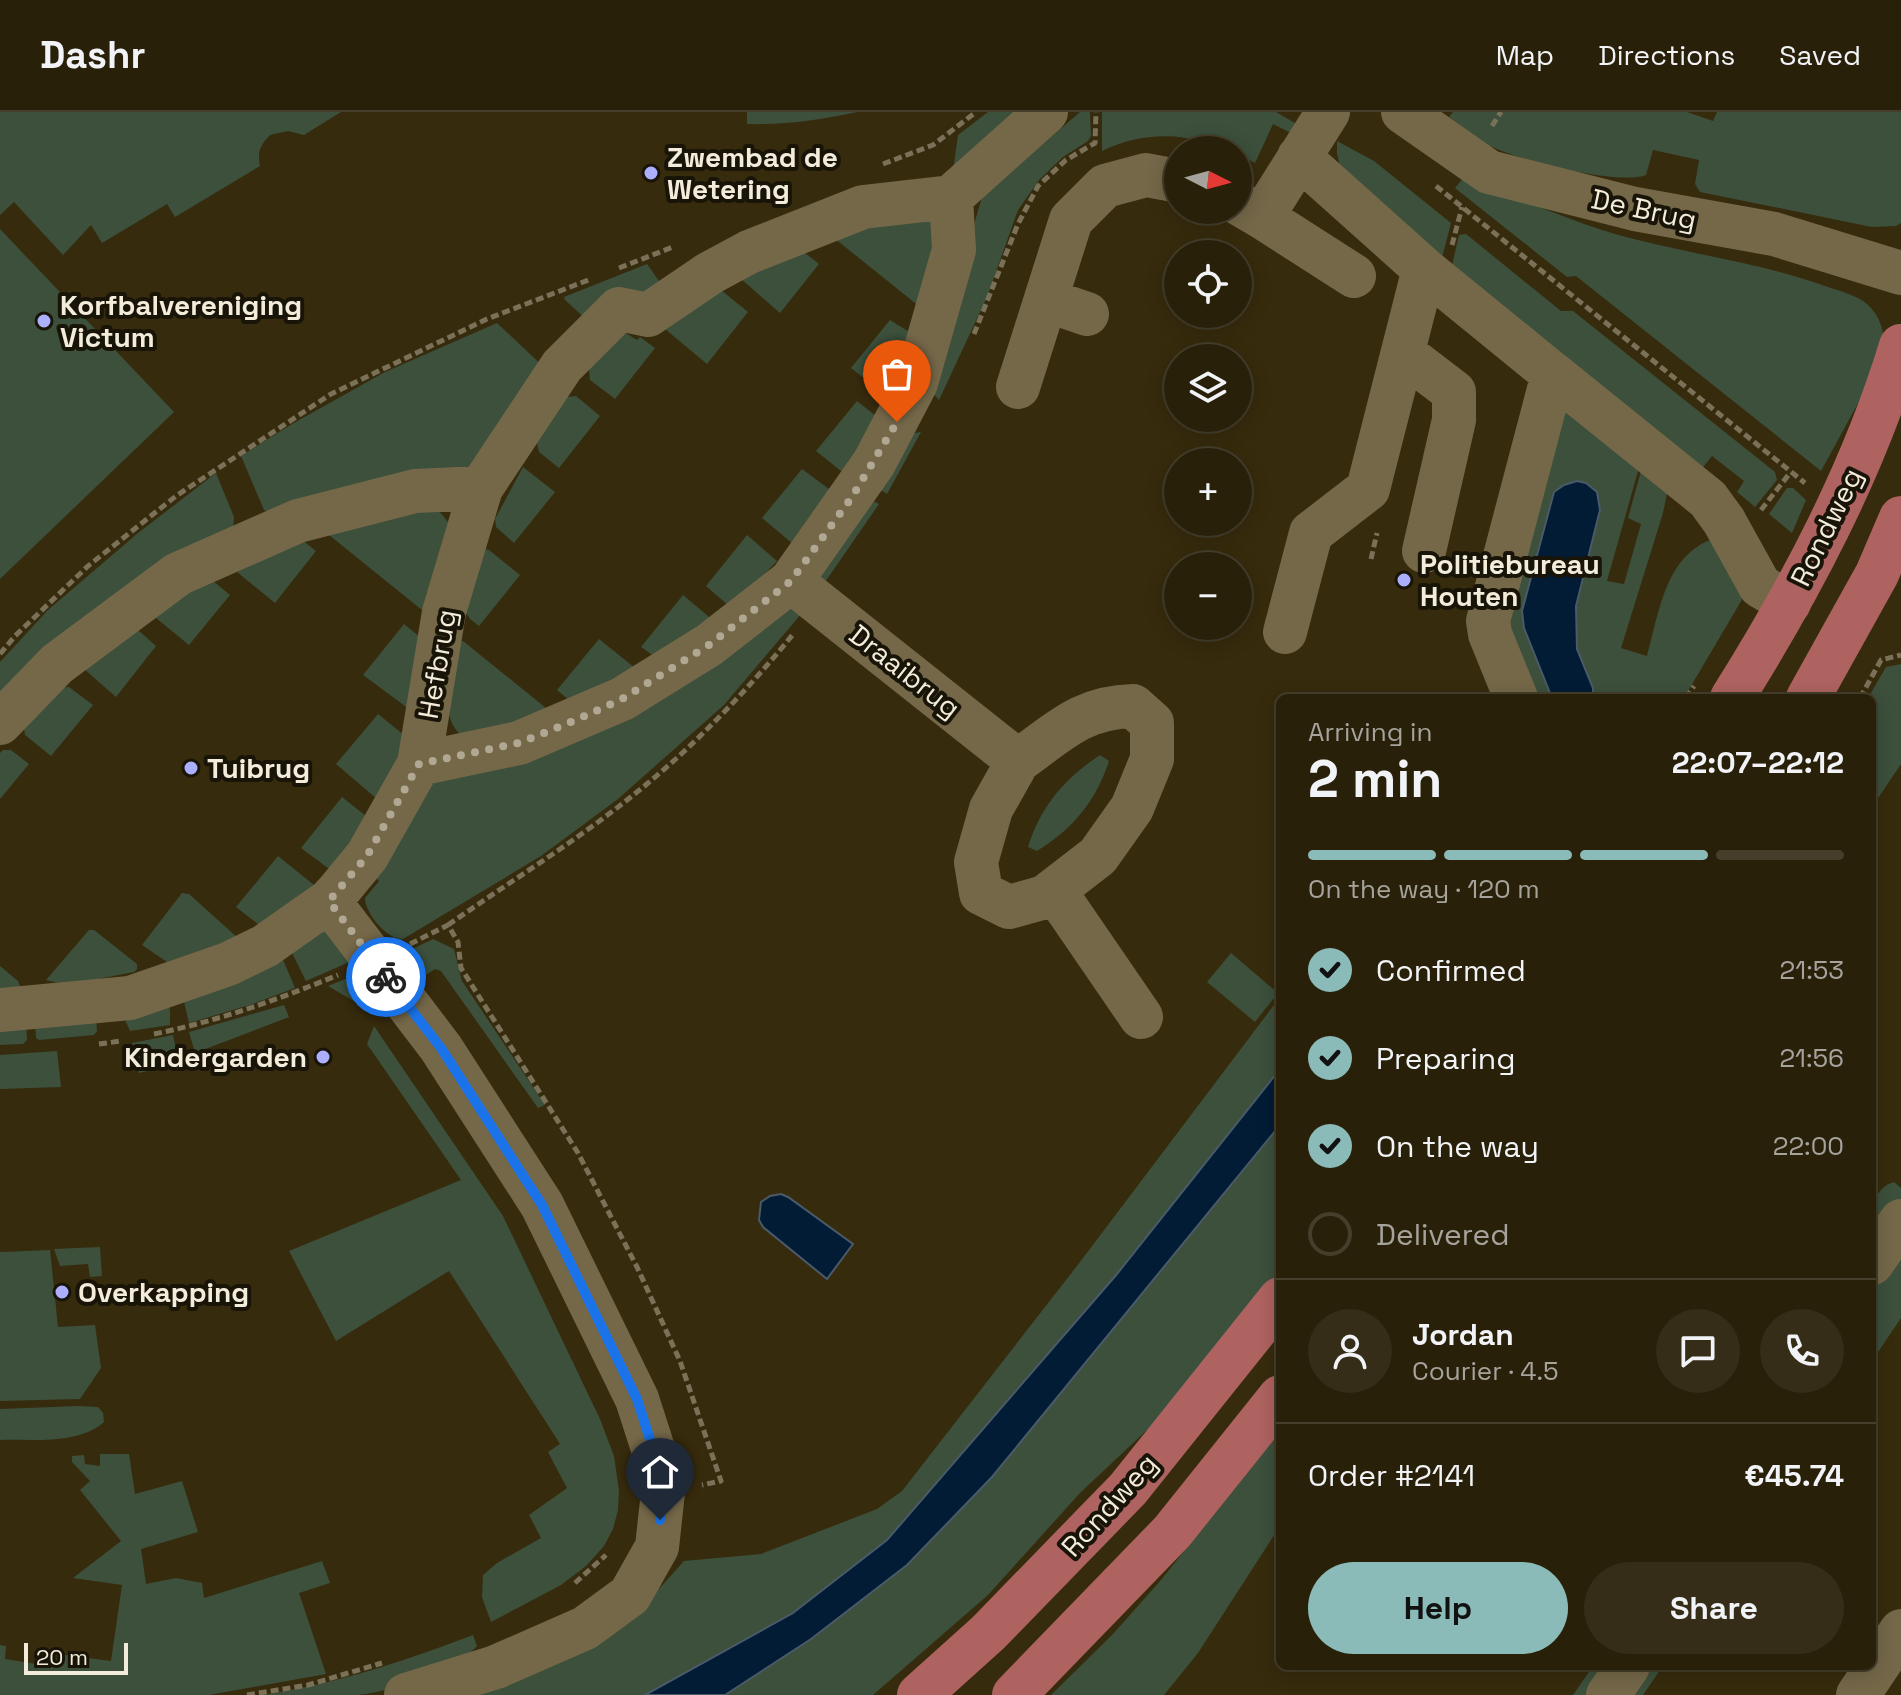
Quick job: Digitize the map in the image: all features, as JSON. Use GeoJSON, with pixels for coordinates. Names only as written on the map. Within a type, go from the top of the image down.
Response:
{"type":"FeatureCollection","features":[{"type":"Feature","properties":{"kind":"main road","name":"Rondweg"},"geometry":{"type":"LineString","coordinates":[[1734,694],[1814,557],[1882,407],[1901,346]]}},
{"type":"Feature","properties":{"kind":"main road"},"geometry":{"type":"LineString","coordinates":[[1810,694],[1877,574],[1901,518]]}},
{"type":"Feature","properties":{"kind":"main road","name":"Rondweg"},"geometry":{"type":"LineString","coordinates":[[919,1695],[988,1633],[1128,1489],[1276,1304]]}},
{"type":"Feature","properties":{"kind":"main road"},"geometry":{"type":"LineString","coordinates":[[1014,1695],[1172,1532],[1276,1402]]}},
{"type":"Feature","properties":{"kind":"street"},"geometry":{"type":"LineString","coordinates":[[951,197],[1046,112]]}},
{"type":"Feature","properties":{"kind":"street"},"geometry":{"type":"LineString","coordinates":[[1252,208],[1299,157],[1328,112]]}},
{"type":"Feature","properties":{"kind":"street","name":"De Brug"},"geometry":{"type":"LineString","coordinates":[[1403,112],[1489,172],[1635,209],[1774,234],[1901,273]]}},
{"type":"Feature","properties":{"kind":"street"},"geometry":{"type":"LineString","coordinates":[[1299,157],[1424,269],[1708,499],[1724,521],[1760,586],[1789,603]]}},
{"type":"Feature","properties":{"kind":"street"},"geometry":{"type":"LineString","coordinates":[[1018,387],[1071,220],[1105,186],[1146,175],[1164,178]]}},
{"type":"Feature","properties":{"kind":"street","name":"Hefbrug"},"geometry":{"type":"LineString","coordinates":[[951,197],[954,250],[916,383],[874,463],[791,581],[709,645],[622,699],[519,743],[419,764],[442,625],[481,488],[562,366],[619,309],[648,315],[710,273],[749,252],[863,207],[951,197]]}},
{"type":"Feature","properties":{"kind":"street"},"geometry":{"type":"LineString","coordinates":[[1252,211],[1354,276]]}},
{"type":"Feature","properties":{"kind":"street"},"geometry":{"type":"LineString","coordinates":[[1285,632],[1311,533],[1368,489],[1424,269]]}},
{"type":"Feature","properties":{"kind":"street"},"geometry":{"type":"LineString","coordinates":[[1046,300],[1087,314]]}},
{"type":"Feature","properties":{"kind":"street"},"geometry":{"type":"LineString","coordinates":[[1403,353],[1454,392],[1454,420],[1424,551]]}},
{"type":"Feature","properties":{"kind":"street"},"geometry":{"type":"LineString","coordinates":[[1514,694],[1490,634],[1488,621],[1553,374]]}},
{"type":"Feature","properties":{"kind":"street"},"geometry":{"type":"LineString","coordinates":[[0,723],[57,664],[178,574],[298,521],[415,491],[481,488]]}},
{"type":"Feature","properties":{"kind":"street","name":"Draaibrug"},"geometry":{"type":"LineString","coordinates":[[791,581],[1018,761]]}},
{"type":"Feature","properties":{"kind":"street"},"geometry":{"type":"LineString","coordinates":[[1108,706],[1133,706],[1152,723],[1152,759],[1132,808],[1098,856],[1045,897],[1009,907],[981,893],[976,862],[991,809],[1018,761],[1068,724],[1108,706]]}},
{"type":"Feature","properties":{"kind":"street"},"geometry":{"type":"LineString","coordinates":[[0,1010],[130,998],[228,964],[265,946],[329,901],[367,856],[419,764]]}},
{"type":"Feature","properties":{"kind":"street"},"geometry":{"type":"LineString","coordinates":[[1054,890],[1141,1017]]}},
{"type":"Feature","properties":{"kind":"street"},"geometry":{"type":"LineString","coordinates":[[329,901],[441,1048],[542,1205],[637,1399],[664,1483],[657,1547],[630,1595],[585,1628],[496,1667],[395,1679]]}},
{"type":"Feature","properties":{"kind":"street"},"geometry":{"type":"LineString","coordinates":[[1876,1257],[1901,1221]]}},
{"type":"Feature","properties":{"kind":"street"},"geometry":{"type":"LineString","coordinates":[[1876,1668],[1901,1631]]}},
{"type":"Feature","properties":{"kind":"street"},"geometry":{"type":"LineString","coordinates":[[1608,1695],[1625,1670]]}},
{"type":"Feature","properties":{"kind":"street"},"geometry":{"type":"LineString","coordinates":[[1858,1695],[1875,1670]]}},
{"type":"Feature","properties":{"kind":"path"},"geometry":{"type":"LineString","coordinates":[[877,166],[933,145],[976,112]]}},
{"type":"Feature","properties":{"kind":"path"},"geometry":{"type":"LineString","coordinates":[[1428,180],[1806,484]]}},
{"type":"Feature","properties":{"kind":"path"},"geometry":{"type":"LineString","coordinates":[[617,269],[674,247]]}},
{"type":"Feature","properties":{"kind":"path"},"geometry":{"type":"LineString","coordinates":[[0,654],[88,566],[176,496],[331,394],[487,319],[602,275]]}},
{"type":"Feature","properties":{"kind":"path"},"geometry":{"type":"LineString","coordinates":[[1755,517],[1790,473]]}},
{"type":"Feature","properties":{"kind":"path"},"geometry":{"type":"LineString","coordinates":[[1862,694],[1881,660],[1901,655]]}},
{"type":"Feature","properties":{"kind":"path"},"geometry":{"type":"LineString","coordinates":[[153,1034],[207,1023],[255,1008],[374,960],[448,925],[458,942],[461,968],[578,1153],[637,1267],[680,1361],[721,1481],[663,1493]]}},
{"type":"Feature","properties":{"kind":"path"},"geometry":{"type":"LineString","coordinates":[[97,1044],[125,1040]]}},
{"type":"Feature","properties":{"kind":"path"},"geometry":{"type":"LineString","coordinates":[[565,1592],[606,1555],[613,1542]]}},
{"type":"Feature","properties":{"kind":"path"},"geometry":{"type":"LineString","coordinates":[[247,1695],[308,1685],[395,1679]]}},
{"type":"Feature","properties":{"kind":"green space"},"geometry":{"type":"Polygon","coordinates":[[[0,112],[341,112],[304,135],[288,131],[270,135],[260,149],[260,166],[175,217],[167,204],[102,243],[91,225],[63,255],[14,202],[0,215],[0,112]]]}},
{"type":"Feature","properties":{"kind":"green space"},"geometry":{"type":"Polygon","coordinates":[[[747,112],[857,112],[802,121],[747,124],[747,112]]]}},
{"type":"Feature","properties":{"kind":"green space"},"geometry":{"type":"Polygon","coordinates":[[[988,112],[1026,112],[953,171],[958,135],[988,112]]]}},
{"type":"Feature","properties":{"kind":"green space"},"geometry":{"type":"Polygon","coordinates":[[[1080,112],[1090,112],[1091,136],[1039,180],[1018,210],[987,297],[939,400],[927,387],[982,197],[1080,112]]]}},
{"type":"Feature","properties":{"kind":"green space"},"geometry":{"type":"Polygon","coordinates":[[[1102,112],[1276,112],[1295,123],[1291,133],[1273,124],[1255,163],[1252,162],[1252,136],[1163,136],[1138,139],[1102,151],[1102,112]]]}},
{"type":"Feature","properties":{"kind":"green space"},"geometry":{"type":"Polygon","coordinates":[[[1453,112],[1687,112],[1713,121],[1717,112],[1901,112],[1901,223],[1872,227],[1700,192],[1695,184],[1699,160],[1653,150],[1646,175],[1632,177],[1590,174],[1540,163],[1479,141],[1449,117],[1453,112]]]}},
{"type":"Feature","properties":{"kind":"green space"},"geometry":{"type":"Polygon","coordinates":[[[1337,141],[1374,161],[1451,223],[1442,258],[1341,171],[1337,141]]]}},
{"type":"Feature","properties":{"kind":"green space"},"geometry":{"type":"Polygon","coordinates":[[[1465,176],[1602,230],[1800,278],[1848,294],[1867,304],[1882,327],[1885,354],[1821,471],[1576,276],[1567,277],[1455,188],[1465,176]]]}},
{"type":"Feature","properties":{"kind":"green space"},"geometry":{"type":"Polygon","coordinates":[[[926,216],[941,232],[920,307],[834,238],[836,232],[926,216]]]}},
{"type":"Feature","properties":{"kind":"green space","name":"Korfbalvereniging Victum"},"geometry":{"type":"Polygon","coordinates":[[[0,229],[174,412],[0,579],[0,229]]]}},
{"type":"Feature","properties":{"kind":"green space"},"geometry":{"type":"Polygon","coordinates":[[[1466,234],[1561,311],[1573,311],[1775,472],[1777,480],[1755,507],[1737,492],[1744,481],[1712,456],[1697,475],[1450,274],[1459,235],[1466,234]]]}},
{"type":"Feature","properties":{"kind":"green space"},"geometry":{"type":"Polygon","coordinates":[[[800,249],[819,264],[780,313],[741,279],[800,249]]]}},
{"type":"Feature","properties":{"kind":"green space"},"geometry":{"type":"Polygon","coordinates":[[[647,264],[664,288],[590,323],[565,300],[564,297],[647,264]]]}},
{"type":"Feature","properties":{"kind":"green space"},"geometry":{"type":"Polygon","coordinates":[[[721,290],[748,312],[707,364],[665,329],[721,290]]]}},
{"type":"Feature","properties":{"kind":"green space"},"geometry":{"type":"Polygon","coordinates":[[[890,320],[914,335],[887,396],[851,368],[890,320]]]}},
{"type":"Feature","properties":{"kind":"green space"},"geometry":{"type":"Polygon","coordinates":[[[497,323],[549,372],[482,470],[269,512],[264,510],[241,456],[385,372],[497,323]]]}},
{"type":"Feature","properties":{"kind":"green space"},"geometry":{"type":"Polygon","coordinates":[[[624,332],[637,340],[640,337],[655,348],[615,399],[590,380],[589,369],[624,332]]]}},
{"type":"Feature","properties":{"kind":"green space"},"geometry":{"type":"Polygon","coordinates":[[[1561,392],[1642,457],[1607,581],[1624,584],[1641,524],[1628,518],[1644,460],[1668,489],[1621,648],[1647,656],[1660,605],[1673,573],[1695,548],[1710,540],[1747,591],[1686,694],[1593,694],[1577,652],[1575,628],[1582,577],[1600,510],[1524,628],[1550,694],[1521,694],[1497,631],[1561,392]]]}},
{"type":"Feature","properties":{"kind":"green space"},"geometry":{"type":"Polygon","coordinates":[[[576,396],[600,416],[559,468],[539,452],[537,443],[567,397],[576,396]]]}},
{"type":"Feature","properties":{"kind":"green space"},"geometry":{"type":"Polygon","coordinates":[[[857,401],[876,416],[846,475],[816,451],[857,401]]]}},
{"type":"Feature","properties":{"kind":"green space"},"geometry":{"type":"Polygon","coordinates":[[[908,429],[921,432],[887,494],[874,486],[908,429]]]}},
{"type":"Feature","properties":{"kind":"green space"},"geometry":{"type":"Polygon","coordinates":[[[523,467],[555,492],[514,543],[496,527],[495,519],[523,467]]]}},
{"type":"Feature","properties":{"kind":"green space"},"geometry":{"type":"Polygon","coordinates":[[[802,469],[833,492],[793,544],[762,518],[802,469]]]}},
{"type":"Feature","properties":{"kind":"green space"},"geometry":{"type":"Polygon","coordinates":[[[216,473],[234,517],[233,529],[0,707],[0,662],[48,610],[138,533],[216,473]]]}},
{"type":"Feature","properties":{"kind":"green space"},"geometry":{"type":"Polygon","coordinates":[[[1787,488],[1793,488],[1806,500],[1792,533],[1769,514],[1787,488]]]}},
{"type":"Feature","properties":{"kind":"green space"},"geometry":{"type":"Polygon","coordinates":[[[867,498],[879,504],[823,585],[820,575],[867,498]]]}},
{"type":"Feature","properties":{"kind":"green space"},"geometry":{"type":"Polygon","coordinates":[[[425,507],[440,512],[448,522],[422,610],[329,535],[425,507]]]}},
{"type":"Feature","properties":{"kind":"green space"},"geometry":{"type":"Polygon","coordinates":[[[747,535],[777,561],[729,606],[706,586],[747,535]]]}},
{"type":"Feature","properties":{"kind":"green space"},"geometry":{"type":"Polygon","coordinates":[[[302,540],[316,551],[275,603],[237,572],[302,540]]]}},
{"type":"Feature","properties":{"kind":"green space"},"geometry":{"type":"Polygon","coordinates":[[[484,549],[520,575],[479,626],[465,611],[484,549]]]}},
{"type":"Feature","properties":{"kind":"green space"},"geometry":{"type":"Polygon","coordinates":[[[213,581],[230,595],[189,645],[156,618],[155,611],[213,581]]]}},
{"type":"Feature","properties":{"kind":"green space"},"geometry":{"type":"Polygon","coordinates":[[[683,595],[714,621],[658,659],[641,647],[683,595]]]}},
{"type":"Feature","properties":{"kind":"green space"},"geometry":{"type":"Polygon","coordinates":[[[807,607],[724,705],[618,799],[541,856],[403,939],[390,935],[373,918],[365,898],[379,881],[372,874],[426,782],[772,609],[807,607]]]}},
{"type":"Feature","properties":{"kind":"green space"},"geometry":{"type":"Polygon","coordinates":[[[404,624],[420,637],[409,709],[363,675],[404,624]]]}},
{"type":"Feature","properties":{"kind":"green space"},"geometry":{"type":"Polygon","coordinates":[[[138,630],[156,646],[116,697],[83,668],[138,630]]]}},
{"type":"Feature","properties":{"kind":"green space"},"geometry":{"type":"Polygon","coordinates":[[[599,639],[640,672],[575,705],[557,690],[599,639]]]}},
{"type":"Feature","properties":{"kind":"green space"},"geometry":{"type":"Polygon","coordinates":[[[463,641],[546,708],[542,716],[461,735],[449,716],[448,704],[459,642],[463,641]]]}},
{"type":"Feature","properties":{"kind":"green space"},"geometry":{"type":"Polygon","coordinates":[[[1901,664],[1901,764],[1876,801],[1876,694],[1870,694],[1886,667],[1901,664]]]}},
{"type":"Feature","properties":{"kind":"green space"},"geometry":{"type":"Polygon","coordinates":[[[69,687],[93,705],[51,756],[25,735],[24,729],[59,688],[69,687]]]}},
{"type":"Feature","properties":{"kind":"green space"},"geometry":{"type":"Polygon","coordinates":[[[378,714],[404,735],[396,768],[377,799],[336,764],[378,714]]]}},
{"type":"Feature","properties":{"kind":"green space"},"geometry":{"type":"Polygon","coordinates":[[[11,750],[29,764],[0,799],[0,753],[11,750]]]}},
{"type":"Feature","properties":{"kind":"green space"},"geometry":{"type":"Polygon","coordinates":[[[1100,755],[1109,761],[1082,813],[1037,851],[1028,847],[1033,832],[1055,795],[1075,774],[1100,755]]]}},
{"type":"Feature","properties":{"kind":"green space"},"geometry":{"type":"Polygon","coordinates":[[[342,797],[366,816],[336,867],[328,868],[301,848],[342,797]]]}},
{"type":"Feature","properties":{"kind":"green space"},"geometry":{"type":"Polygon","coordinates":[[[278,856],[314,885],[315,890],[264,925],[258,924],[236,907],[278,856]]]}},
{"type":"Feature","properties":{"kind":"green space"},"geometry":{"type":"Polygon","coordinates":[[[182,893],[189,894],[238,938],[167,962],[142,945],[182,893]]]}},
{"type":"Feature","properties":{"kind":"green space"},"geometry":{"type":"Polygon","coordinates":[[[330,928],[361,957],[306,981],[289,947],[330,928]]]}},
{"type":"Feature","properties":{"kind":"green space"},"geometry":{"type":"Polygon","coordinates":[[[89,930],[94,930],[137,964],[137,969],[67,985],[46,980],[89,930]]]}},
{"type":"Feature","properties":{"kind":"green space"},"geometry":{"type":"Polygon","coordinates":[[[433,939],[454,949],[462,981],[545,1105],[538,1108],[441,971],[435,969],[423,977],[404,953],[433,939]]]}},
{"type":"Feature","properties":{"kind":"green space"},"geometry":{"type":"Polygon","coordinates":[[[1231,953],[1276,991],[1276,996],[1255,1022],[1207,982],[1231,953]]]}},
{"type":"Feature","properties":{"kind":"green space"},"geometry":{"type":"Polygon","coordinates":[[[281,955],[295,988],[189,1023],[182,993],[281,955]]]}},
{"type":"Feature","properties":{"kind":"green space"},"geometry":{"type":"Polygon","coordinates":[[[0,966],[18,981],[20,986],[0,991],[0,966]]]}},
{"type":"Feature","properties":{"kind":"green space"},"geometry":{"type":"Polygon","coordinates":[[[372,968],[400,1003],[382,1015],[377,1006],[369,1010],[328,986],[372,968]]]}},
{"type":"Feature","properties":{"kind":"green space"},"geometry":{"type":"Polygon","coordinates":[[[166,998],[170,1025],[130,1031],[126,1008],[166,998]]]}},
{"type":"Feature","properties":{"kind":"green space"},"geometry":{"type":"Polygon","coordinates":[[[1276,1002],[1276,1074],[1117,1274],[887,1540],[793,1613],[645,1695],[460,1695],[637,1613],[684,1561],[761,1554],[877,1509],[902,1491],[1276,1002]]]}},
{"type":"Feature","properties":{"kind":"green space"},"geometry":{"type":"Polygon","coordinates":[[[284,1005],[289,1017],[195,1053],[189,1032],[284,1005]]]}},
{"type":"Feature","properties":{"kind":"green space"},"geometry":{"type":"Polygon","coordinates":[[[96,1017],[97,1031],[94,1035],[36,1038],[35,1022],[96,1017]]]}},
{"type":"Feature","properties":{"kind":"green space"},"geometry":{"type":"Polygon","coordinates":[[[26,1021],[27,1040],[23,1044],[0,1045],[0,1023],[26,1021]]]}},
{"type":"Feature","properties":{"kind":"green space"},"geometry":{"type":"Polygon","coordinates":[[[374,1026],[503,1216],[600,1419],[614,1456],[619,1491],[618,1510],[604,1546],[586,1566],[561,1585],[491,1622],[482,1597],[483,1575],[497,1563],[541,1538],[529,1515],[567,1488],[548,1452],[560,1444],[449,1271],[336,1341],[289,1251],[461,1180],[367,1044],[374,1026]]]}},
{"type":"Feature","properties":{"kind":"green space"},"geometry":{"type":"Polygon","coordinates":[[[173,1035],[179,1064],[139,1073],[132,1043],[173,1035]]]}},
{"type":"Feature","properties":{"kind":"green space"},"geometry":{"type":"Polygon","coordinates":[[[57,1051],[61,1087],[0,1089],[0,1055],[57,1051]]]}},
{"type":"Feature","properties":{"kind":"green space"},"geometry":{"type":"Polygon","coordinates":[[[1276,1130],[1276,1280],[1183,1396],[1080,1493],[988,1595],[873,1695],[725,1695],[811,1639],[907,1565],[992,1477],[1276,1130]]]}},
{"type":"Feature","properties":{"kind":"green space"},"geometry":{"type":"Polygon","coordinates":[[[1894,1182],[1901,1188],[1901,1198],[1876,1234],[1876,1198],[1894,1182]]]}},
{"type":"Feature","properties":{"kind":"green space"},"geometry":{"type":"Polygon","coordinates":[[[1901,1245],[1901,1318],[1876,1355],[1876,1281],[1901,1245]]]}},
{"type":"Feature","properties":{"kind":"green space"},"geometry":{"type":"Polygon","coordinates":[[[100,1247],[102,1276],[90,1277],[88,1264],[60,1266],[54,1249],[100,1247]]]}},
{"type":"Feature","properties":{"kind":"green space"},"geometry":{"type":"Polygon","coordinates":[[[50,1250],[58,1327],[95,1325],[101,1368],[80,1399],[0,1401],[0,1252],[50,1250]]]}},
{"type":"Feature","properties":{"kind":"green space"},"geometry":{"type":"Polygon","coordinates":[[[98,1407],[103,1413],[104,1422],[69,1438],[0,1440],[0,1409],[98,1407]]]}},
{"type":"Feature","properties":{"kind":"green space"},"geometry":{"type":"Polygon","coordinates":[[[1276,1436],[1276,1532],[1198,1653],[1164,1695],[1051,1695],[1113,1634],[1161,1580],[1276,1436]]]}},
{"type":"Feature","properties":{"kind":"green space"},"geometry":{"type":"Polygon","coordinates":[[[100,1454],[129,1454],[135,1494],[182,1481],[198,1532],[141,1549],[146,1584],[176,1578],[202,1583],[204,1598],[322,1561],[330,1583],[299,1593],[326,1674],[209,1695],[0,1695],[0,1645],[6,1646],[5,1659],[55,1667],[58,1654],[111,1661],[122,1585],[73,1578],[121,1541],[80,1490],[90,1481],[72,1462],[72,1456],[84,1455],[85,1464],[100,1466],[100,1454]]]}},
{"type":"Feature","properties":{"kind":"green space"},"geometry":{"type":"Polygon","coordinates":[[[473,1635],[477,1646],[467,1655],[438,1671],[386,1690],[357,1695],[263,1695],[370,1671],[473,1635]]]}},
{"type":"Feature","properties":{"kind":"green space"},"geometry":{"type":"Polygon","coordinates":[[[1590,1670],[1608,1670],[1592,1695],[1573,1695],[1590,1670]]]}},
{"type":"Feature","properties":{"kind":"green space"},"geometry":{"type":"Polygon","coordinates":[[[1639,1670],[1660,1670],[1643,1695],[1623,1695],[1639,1670]]]}},
{"type":"Feature","properties":{"kind":"water"},"geometry":{"type":"Polygon","coordinates":[[[1577,481],[1586,483],[1597,492],[1600,510],[1576,606],[1577,649],[1593,694],[1550,694],[1524,628],[1522,611],[1554,492],[1577,481]]]}},
{"type":"Feature","properties":{"kind":"water"},"geometry":{"type":"Polygon","coordinates":[[[1276,1074],[1276,1130],[992,1477],[907,1565],[811,1639],[725,1695],[645,1695],[793,1613],[887,1540],[1117,1274],[1276,1074]]]}},
{"type":"Feature","properties":{"kind":"water"},"geometry":{"type":"Polygon","coordinates":[[[781,1194],[853,1244],[827,1279],[763,1227],[759,1220],[761,1202],[781,1194]]]}},
{"type":"Feature","properties":{"kind":"way so far"},"geometry":{"type":"LineString","coordinates":[[386,977],[329,901],[367,856],[419,764],[519,743],[576,720],[622,699],[709,645],[791,581],[852,497],[897,422]]}},
{"type":"Feature","properties":{"kind":"place","name":"Zwembad de Wetering"},"geometry":{"type":"Point","coordinates":[651,173]}},
{"type":"Feature","properties":{"kind":"place","name":"Korfbalvereniging Victum"},"geometry":{"type":"Point","coordinates":[44,321]}},
{"type":"Feature","properties":{"kind":"place","name":"Politiebureau Houten"},"geometry":{"type":"Point","coordinates":[1404,580]}},
{"type":"Feature","properties":{"kind":"place","name":"Tuibrug"},"geometry":{"type":"Point","coordinates":[191,768]}},
{"type":"Feature","properties":{"kind":"place","name":"Kindergarden"},"geometry":{"type":"Point","coordinates":[323,1057]}},
{"type":"Feature","properties":{"kind":"place","name":"Overkapping"},"geometry":{"type":"Point","coordinates":[62,1292]}},
{"type":"Feature","properties":{"kind":"route"},"geometry":{"type":"LineString","coordinates":[[386,977],[441,1048],[542,1205],[637,1399],[664,1483],[660,1520]]}}]}
